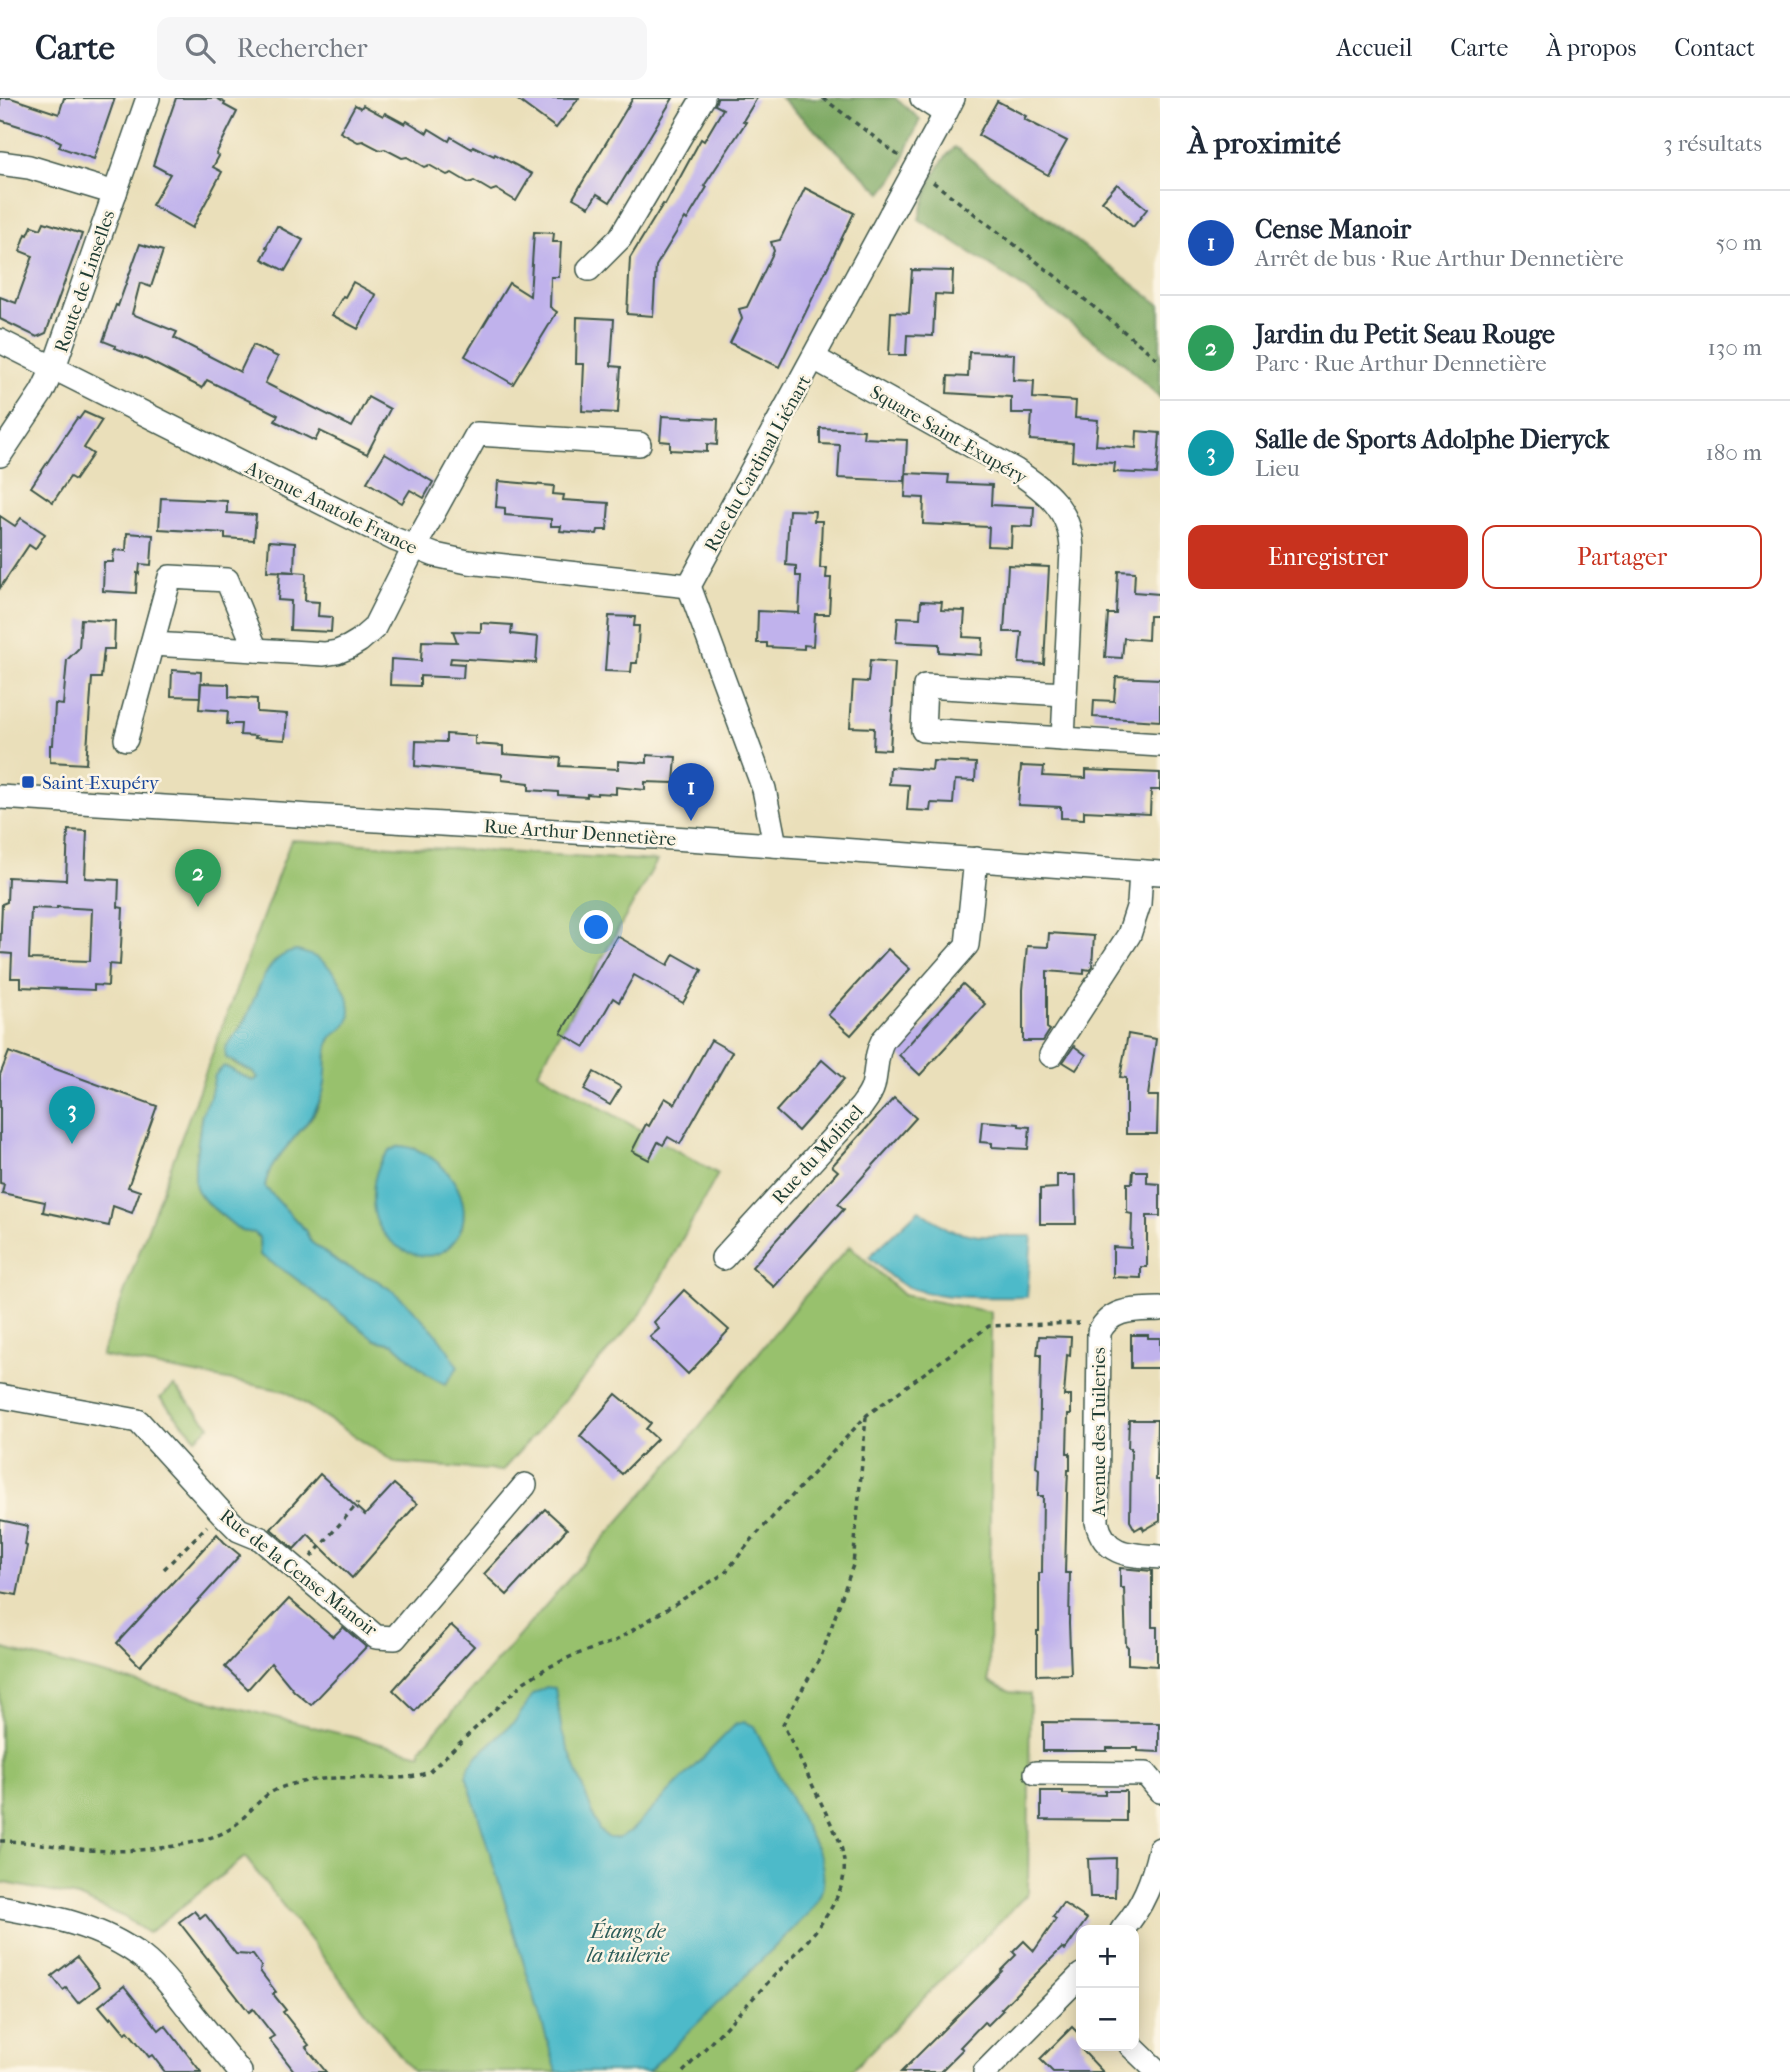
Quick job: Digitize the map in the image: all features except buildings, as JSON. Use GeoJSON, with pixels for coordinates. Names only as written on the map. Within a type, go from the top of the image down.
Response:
{"type":"FeatureCollection","features":[{"type":"Feature","properties":{"kind":"street","name":"Route de Linselles"},"geometry":{"type":"LineString","coordinates":[[0,455],[42,392],[54,367],[148,98]]}},
{"type":"Feature","properties":{"kind":"street"},"geometry":{"type":"LineString","coordinates":[[589,269],[620,238],[703,98]]}},
{"type":"Feature","properties":{"kind":"street"},"geometry":{"type":"LineString","coordinates":[[922,98],[946,112]]}},
{"type":"Feature","properties":{"kind":"street","name":"Rue du Cardinal Liénart"},"geometry":{"type":"LineString","coordinates":[[689,586],[946,112]]}},
{"type":"Feature","properties":{"kind":"street"},"geometry":{"type":"LineString","coordinates":[[0,163],[29,167],[115,193]]}},
{"type":"Feature","properties":{"kind":"street","name":"Avenue Anatole France"},"geometry":{"type":"LineString","coordinates":[[0,341],[414,548],[468,562],[689,586]]}},
{"type":"Feature","properties":{"kind":"street","name":"Square Saint-Exupéry"},"geometry":{"type":"LineString","coordinates":[[814,358],[1014,470],[1042,489],[1064,513],[1072,537],[1072,550],[1063,739]]}},
{"type":"Feature","properties":{"kind":"street"},"geometry":{"type":"LineString","coordinates":[[152,644],[331,653],[343,650],[359,641],[377,623],[414,548],[477,434],[639,444]]}},
{"type":"Feature","properties":{"kind":"street"},"geometry":{"type":"LineString","coordinates":[[126,739],[170,577],[228,580],[256,650]]}},
{"type":"Feature","properties":{"kind":"street"},"geometry":{"type":"LineString","coordinates":[[689,586],[764,789],[775,845]]}},
{"type":"Feature","properties":{"kind":"street"},"geometry":{"type":"LineString","coordinates":[[1065,694],[925,686],[923,730],[1160,745]]}},
{"type":"Feature","properties":{"kind":"street","name":"Rue Arthur Dennetière"},"geometry":{"type":"LineString","coordinates":[[0,797],[775,845],[1150,872]]}},
{"type":"Feature","properties":{"kind":"street","name":"Rue du Molinel"},"geometry":{"type":"LineString","coordinates":[[723,1258],[861,1107],[874,1083],[878,1049],[883,1040],[967,945],[976,859]]}},
{"type":"Feature","properties":{"kind":"street"},"geometry":{"type":"LineString","coordinates":[[1051,1055],[1129,935],[1150,872]]}},
{"type":"Feature","properties":{"kind":"street","name":"Avenue des Tuileries"},"geometry":{"type":"LineString","coordinates":[[1160,1309],[1128,1310],[1114,1315],[1106,1322],[1098,1337],[1099,1529],[1108,1544],[1122,1553],[1160,1557]]}},
{"type":"Feature","properties":{"kind":"street","name":"Rue de la Cense Manoir"},"geometry":{"type":"LineString","coordinates":[[0,1396],[138,1421],[239,1530],[261,1539],[376,1637],[395,1639],[525,1485]]}},
{"type":"Feature","properties":{"kind":"street"},"geometry":{"type":"LineString","coordinates":[[1036,1773],[1146,1774],[1160,1791]]}},
{"type":"Feature","properties":{"kind":"street"},"geometry":{"type":"LineString","coordinates":[[1126,1925],[1142,1902],[1160,1849]]}},
{"type":"Feature","properties":{"kind":"street"},"geometry":{"type":"LineString","coordinates":[[0,1907],[74,1922],[130,1949],[168,1983],[240,2072]]}},
{"type":"Feature","properties":{"kind":"street"},"geometry":{"type":"LineString","coordinates":[[985,2072],[1076,1988]]}},
{"type":"Feature","properties":{"kind":"street"},"geometry":{"type":"LineString","coordinates":[[1136,2051],[1158,2072]]}},
{"type":"Feature","properties":{"kind":"path"},"geometry":{"type":"LineString","coordinates":[[823,98],[901,158]]}},
{"type":"Feature","properties":{"kind":"path"},"geometry":{"type":"LineString","coordinates":[[923,174],[1160,361]]}},
{"type":"Feature","properties":{"kind":"path"},"geometry":{"type":"LineString","coordinates":[[0,1841],[110,1850],[151,1849],[203,1841],[222,1834],[237,1824],[268,1794],[284,1786],[303,1781],[340,1778],[415,1778],[429,1772],[524,1682],[545,1668],[615,1641],[725,1573],[754,1536],[867,1415],[989,1326],[1106,1322]]}},
{"type":"Feature","properties":{"kind":"path"},"geometry":{"type":"LineString","coordinates":[[683,2072],[811,1937],[830,1911],[845,1873],[845,1857],[839,1840],[783,1724],[822,1654],[853,1565],[867,1415]]}},
{"type":"Feature","properties":{"kind":"path"},"geometry":{"type":"LineString","coordinates":[[299,1572],[358,1503]]}},
{"type":"Feature","properties":{"kind":"path"},"geometry":{"type":"LineString","coordinates":[[164,1569],[220,1512]]}},
{"type":"Feature","properties":{"kind":"green space"},"geometry":{"type":"Polygon","coordinates":[[[781,98],[895,98],[920,119],[897,174],[882,193],[781,98]]]}},
{"type":"Feature","properties":{"kind":"green space"},"geometry":{"type":"Polygon","coordinates":[[[955,147],[1160,305],[1160,398],[1125,364],[1015,282],[919,219],[936,171],[955,147]]]}},
{"type":"Feature","properties":{"kind":"green space"},"geometry":{"type":"Polygon","coordinates":[[[291,840],[657,861],[538,1072],[718,1174],[641,1314],[502,1471],[396,1463],[285,1391],[101,1356],[291,840]],[[297,951],[263,980],[243,1024],[229,1043],[233,1063],[253,1072],[258,1078],[253,1081],[228,1068],[202,1113],[195,1184],[207,1203],[241,1231],[255,1233],[259,1238],[260,1255],[291,1275],[376,1340],[394,1344],[427,1374],[445,1384],[394,1292],[376,1280],[339,1263],[311,1242],[305,1230],[265,1187],[267,1177],[278,1157],[315,1112],[324,1084],[331,1034],[319,959],[297,951]],[[416,1149],[462,1227],[464,1214],[459,1191],[437,1163],[416,1149]]]}},
{"type":"Feature","properties":{"kind":"green space"},"geometry":{"type":"Polygon","coordinates":[[[850,1246],[903,1295],[991,1312],[989,1682],[1010,1692],[1030,1694],[1028,1893],[850,2072],[413,2072],[245,1857],[148,1933],[124,1917],[78,1897],[0,1882],[0,1648],[421,1754],[421,1748],[671,1462],[798,1304],[850,1246]]]}},
{"type":"Feature","properties":{"kind":"green space"},"geometry":{"type":"Polygon","coordinates":[[[174,1386],[210,1426],[196,1438],[160,1398],[174,1386]]]}},
{"type":"Feature","properties":{"kind":"water"},"geometry":{"type":"Polygon","coordinates":[[[297,951],[319,959],[334,972],[344,988],[350,1014],[347,1025],[332,1037],[328,1044],[325,1083],[319,1102],[272,1168],[265,1187],[305,1230],[311,1242],[339,1263],[376,1280],[394,1292],[434,1331],[458,1367],[445,1384],[427,1374],[394,1344],[376,1340],[291,1275],[260,1255],[259,1237],[255,1233],[241,1231],[207,1203],[195,1184],[202,1113],[215,1075],[224,1066],[253,1081],[258,1078],[253,1072],[226,1058],[225,1049],[244,1022],[269,968],[286,954],[297,951]]]}},
{"type":"Feature","properties":{"kind":"water"},"geometry":{"type":"Polygon","coordinates":[[[401,1146],[431,1157],[454,1181],[461,1195],[464,1210],[462,1226],[455,1240],[436,1254],[425,1256],[403,1250],[384,1234],[375,1215],[373,1191],[379,1167],[384,1157],[401,1146]]]}},
{"type":"Feature","properties":{"kind":"water"},"geometry":{"type":"Polygon","coordinates":[[[919,1210],[949,1230],[979,1236],[1032,1236],[1027,1297],[943,1295],[911,1288],[891,1277],[869,1257],[919,1210]]]}},
{"type":"Feature","properties":{"kind":"water","name":"Étang de la tuilerie"},"geometry":{"type":"Polygon","coordinates":[[[546,1687],[555,1688],[562,1732],[599,1830],[609,1838],[619,1838],[631,1831],[736,1724],[745,1722],[754,1726],[820,1856],[822,1888],[807,1915],[648,2072],[557,2072],[466,1775],[478,1755],[516,1720],[533,1694],[546,1687]]]}},
{"type":"Feature","properties":{"kind":"place","name":"Saint-Exupéry"},"geometry":{"type":"Point","coordinates":[28,782]}},
{"type":"Feature","properties":{"kind":"place","name":"Cense Manoir"},"geometry":{"type":"Point","coordinates":[691,821]}},
{"type":"Feature","properties":{"kind":"place","name":"Jardin du Petit Seau Rouge"},"geometry":{"type":"Point","coordinates":[198,907]}},
{"type":"Feature","properties":{"kind":"place","name":"Salle de Sports Adolphe Dieryck"},"geometry":{"type":"Point","coordinates":[72,1144]}}]}
